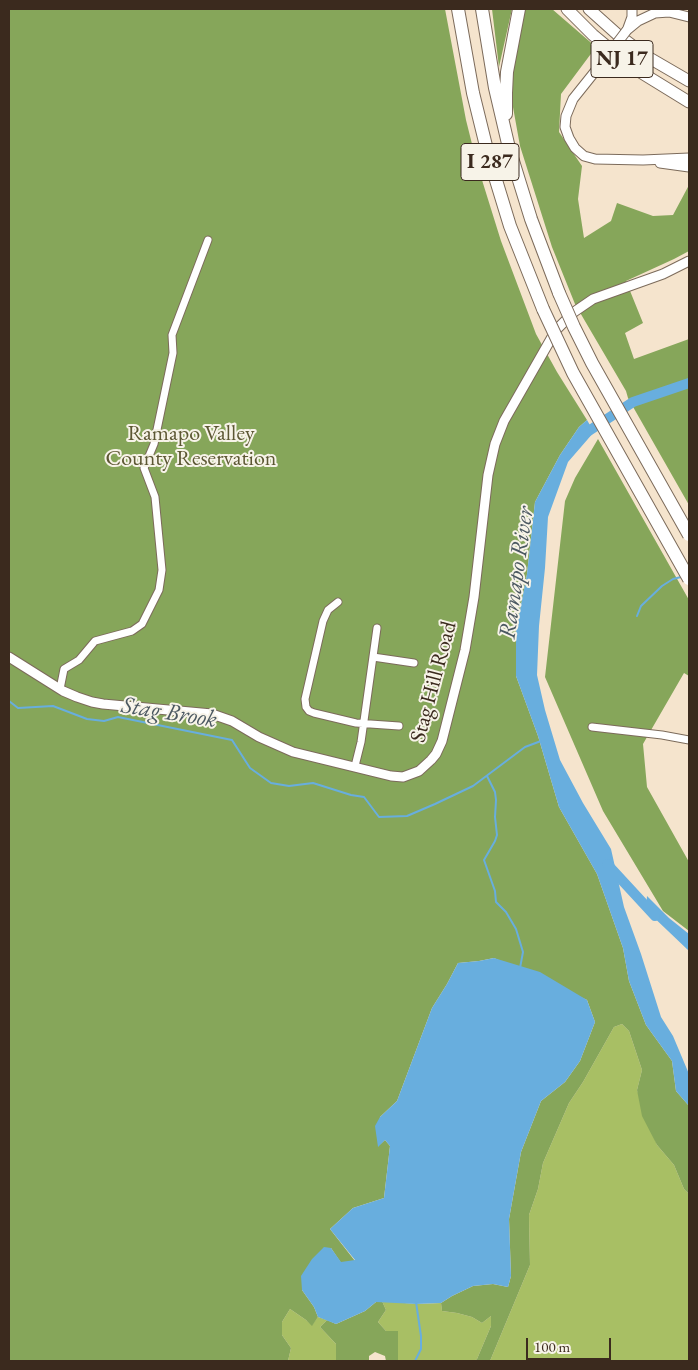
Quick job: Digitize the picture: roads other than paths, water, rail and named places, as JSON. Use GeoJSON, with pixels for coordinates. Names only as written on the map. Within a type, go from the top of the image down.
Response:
{"type":"FeatureCollection","features":[{"type":"Feature","properties":{"kind":"highway","name":"I 287"},"geometry":{"type":"LineString","coordinates":[[458,9],[472,86],[488,154],[517,245],[543,309],[573,373],[689,579]]}},
{"type":"Feature","properties":{"kind":"highway","name":"I 287"},"geometry":{"type":"LineString","coordinates":[[482,9],[499,109],[511,154],[524,200],[559,293],[592,363],[689,535]]}},
{"type":"Feature","properties":{"kind":"highway"},"geometry":{"type":"LineString","coordinates":[[519,9],[508,72],[506,102],[508,124],[524,200]]}},
{"type":"Feature","properties":{"kind":"highway","name":"NJ 17"},"geometry":{"type":"LineString","coordinates":[[567,9],[593,35],[622,59],[689,100]]}},
{"type":"Feature","properties":{"kind":"highway","name":"NJ 17"},"geometry":{"type":"LineString","coordinates":[[589,9],[632,46],[689,81]]}},
{"type":"Feature","properties":{"kind":"highway"},"geometry":{"type":"LineString","coordinates":[[598,9],[632,46]]}},
{"type":"Feature","properties":{"kind":"highway"},"geometry":{"type":"LineString","coordinates":[[646,56],[689,73]]}},
{"type":"Feature","properties":{"kind":"street"},"geometry":{"type":"LineString","coordinates":[[627,30],[632,17],[632,9]]}},
{"type":"Feature","properties":{"kind":"street"},"geometry":{"type":"LineString","coordinates":[[663,9],[689,17]]}},
{"type":"Feature","properties":{"kind":"street"},"geometry":{"type":"LineString","coordinates":[[677,13],[655,13],[638,21],[627,30],[573,98],[566,116],[565,127],[575,148],[584,156],[595,160],[689,158]]}},
{"type":"Feature","properties":{"kind":"street"},"geometry":{"type":"LineString","coordinates":[[643,160],[689,167]]}},
{"type":"Feature","properties":{"kind":"street"},"geometry":{"type":"LineString","coordinates":[[60,689],[64,669],[79,660],[95,642],[132,631],[142,624],[159,590],[162,570],[155,497],[144,468],[154,444],[170,372],[173,353],[172,334],[208,240]]}},
{"type":"Feature","properties":{"kind":"street","name":"Stag Hill Road"},"geometry":{"type":"LineString","coordinates":[[9,657],[77,698],[103,704],[212,714],[232,721],[259,737],[293,752],[391,776],[403,776],[419,771],[440,748],[465,650],[474,597],[488,475],[495,444],[504,421],[556,330],[574,312],[593,299],[655,277],[689,261]]}},
{"type":"Feature","properties":{"kind":"street"},"geometry":{"type":"LineString","coordinates":[[338,602],[328,610],[323,621],[305,699],[307,709],[314,713],[356,723],[399,726]]}},
{"type":"Feature","properties":{"kind":"street"},"geometry":{"type":"LineString","coordinates":[[355,766],[361,742],[377,628]]}},
{"type":"Feature","properties":{"kind":"street"},"geometry":{"type":"LineString","coordinates":[[373,657],[414,663]]}},
{"type":"Feature","properties":{"kind":"street"},"geometry":{"type":"LineString","coordinates":[[592,727],[689,740]]}},
{"type":"Feature","properties":{"kind":"water"},"geometry":{"type":"Polygon","coordinates":[[[587,420],[594,432],[568,462],[548,517],[537,675],[560,760],[611,849],[624,907],[661,1017],[673,1036],[689,1074],[689,1106],[676,1091],[672,1061],[646,1025],[629,981],[623,948],[597,874],[559,807],[538,736],[516,676],[516,631],[527,574],[535,502],[560,455],[579,427],[587,420]]]}},
{"type":"Feature","properties":{"kind":"water"},"geometry":{"type":"Polygon","coordinates":[[[647,896],[669,918],[689,934],[689,951],[646,910],[647,896]]]}},
{"type":"Feature","properties":{"kind":"water"},"geometry":{"type":"Polygon","coordinates":[[[494,958],[540,972],[587,1000],[595,1022],[580,1061],[565,1082],[541,1101],[521,1152],[509,1219],[511,1276],[508,1287],[493,1284],[473,1286],[441,1303],[376,1302],[365,1311],[336,1324],[318,1317],[314,1307],[302,1290],[301,1276],[312,1259],[324,1247],[331,1248],[341,1262],[355,1260],[330,1229],[353,1208],[384,1198],[390,1146],[385,1140],[378,1147],[375,1126],[380,1117],[397,1101],[432,1008],[458,963],[494,958]]]}},
{"type":"Feature","properties":{"kind":"waterway","name":"Ramapo River"},"geometry":{"type":"LineString","coordinates":[[582,437],[633,402],[689,383]]}},
{"type":"Feature","properties":{"kind":"waterway"},"geometry":{"type":"LineString","coordinates":[[637,616],[641,606],[662,586],[673,579],[682,578]]}},
{"type":"Feature","properties":{"kind":"waterway","name":"Stag Brook"},"geometry":{"type":"LineString","coordinates":[[9,701],[18,708],[53,706],[87,719],[104,721],[118,717],[232,740],[250,768],[271,783],[289,786],[313,783],[351,795],[364,797],[379,817],[407,816],[435,804],[473,786],[525,747],[541,741]]}},
{"type":"Feature","properties":{"kind":"waterway"},"geometry":{"type":"LineString","coordinates":[[487,776],[495,792],[497,835],[484,860],[495,891],[496,902],[506,912],[516,929],[523,952],[520,968]]}},
{"type":"Feature","properties":{"kind":"waterway","name":"Ramapo River"},"geometry":{"type":"LineString","coordinates":[[607,864],[655,916]]}},
{"type":"Feature","properties":{"kind":"waterway"},"geometry":{"type":"LineString","coordinates":[[415,1361],[421,1349],[416,1302]]}},
{"type":"Feature","properties":{"kind":"park label","name":"Ramapo Valley County Reservation"},"geometry":{"type":"Point","coordinates":[191,446]}}]}
